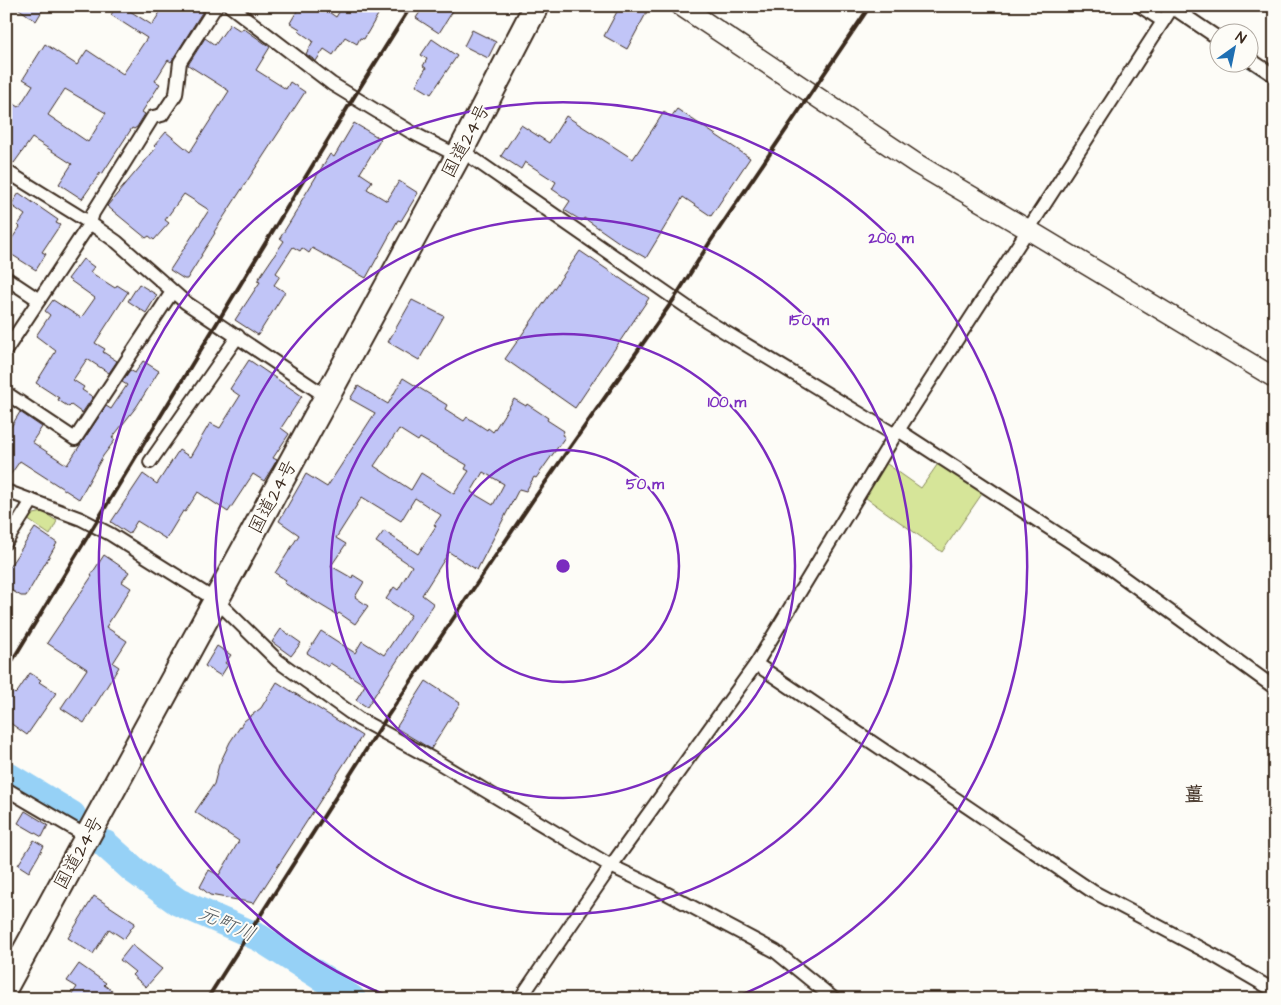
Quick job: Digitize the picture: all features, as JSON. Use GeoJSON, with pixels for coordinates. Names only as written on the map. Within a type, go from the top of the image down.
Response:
{"type":"FeatureCollection","features":[{"type":"Feature","properties":{"kind":"highway","name":"国道24号"},"geometry":{"type":"LineString","coordinates":[[6,986],[460,153],[536,6]]}},
{"type":"Feature","properties":{"kind":"street"},"geometry":{"type":"LineString","coordinates":[[6,350],[90,223],[93,213],[153,117],[162,115],[176,94],[180,62],[216,6]]}},
{"type":"Feature","properties":{"kind":"street"},"geometry":{"type":"LineString","coordinates":[[230,6],[332,84],[410,132],[460,153],[707,321],[896,433],[1106,565],[1275,688]]}},
{"type":"Feature","properties":{"kind":"street"},"geometry":{"type":"LineString","coordinates":[[681,6],[916,164],[1275,378]]}},
{"type":"Feature","properties":{"kind":"street"},"geometry":{"type":"LineString","coordinates":[[1140,6],[1163,21]]}},
{"type":"Feature","properties":{"kind":"street"},"geometry":{"type":"LineString","coordinates":[[520,999],[611,866],[756,664],[896,433],[1163,21],[1173,7],[1208,31]]}},
{"type":"Feature","properties":{"kind":"street"},"geometry":{"type":"LineString","coordinates":[[1258,65],[1275,76]]}},
{"type":"Feature","properties":{"kind":"street"},"geometry":{"type":"LineString","coordinates":[[6,171],[90,223],[134,255],[185,302],[326,397]]}},
{"type":"Feature","properties":{"kind":"street"},"geometry":{"type":"LineString","coordinates":[[6,278],[39,300]]}},
{"type":"Feature","properties":{"kind":"street"},"geometry":{"type":"LineString","coordinates":[[6,393],[75,439],[172,292]]}},
{"type":"Feature","properties":{"kind":"street"},"geometry":{"type":"LineString","coordinates":[[150,462],[238,336]]}},
{"type":"Feature","properties":{"kind":"street"},"geometry":{"type":"LineString","coordinates":[[6,491],[95,526],[217,601],[278,660],[359,719],[431,758],[611,866],[649,884],[775,951],[834,999]]}},
{"type":"Feature","properties":{"kind":"street"},"geometry":{"type":"LineString","coordinates":[[6,542],[32,501]]}},
{"type":"Feature","properties":{"kind":"street"},"geometry":{"type":"LineString","coordinates":[[756,664],[1092,891],[1213,955],[1275,991]]}},
{"type":"Feature","properties":{"kind":"street"},"geometry":{"type":"LineString","coordinates":[[6,789],[88,837]]}},
{"type":"Feature","properties":{"kind":"green space"},"geometry":{"type":"Polygon","coordinates":[[[942,458],[986,488],[942,552],[859,493],[880,459],[921,488],[942,458]]]}},
{"type":"Feature","properties":{"kind":"green space"},"geometry":{"type":"Polygon","coordinates":[[[43,512],[57,521],[50,535],[27,519],[34,514],[43,512]]]}},
{"type":"Feature","properties":{"kind":"building"},"geometry":{"type":"Polygon","coordinates":[[[15,6],[45,6],[36,21],[15,6]]]}},
{"type":"Feature","properties":{"kind":"building"},"geometry":{"type":"Polygon","coordinates":[[[116,6],[122,6],[152,25],[164,6],[206,6],[171,62],[168,60],[155,81],[160,84],[142,112],[145,114],[137,127],[132,128],[102,174],[100,173],[82,199],[59,184],[72,164],[32,138],[14,163],[6,158],[6,99],[19,107],[33,85],[23,79],[45,44],[77,65],[87,50],[123,74],[147,38],[111,15],[116,6]],[[65,89],[48,115],[88,142],[106,113],[65,89]]]}},
{"type":"Feature","properties":{"kind":"building"},"geometry":{"type":"Polygon","coordinates":[[[300,6],[320,6],[336,17],[343,6],[383,6],[364,39],[360,38],[357,44],[345,37],[333,55],[324,49],[316,61],[306,54],[313,41],[290,23],[300,6]]]}},
{"type":"Feature","properties":{"kind":"building"},"geometry":{"type":"Polygon","coordinates":[[[424,6],[456,6],[439,33],[416,18],[424,6]]]}},
{"type":"Feature","properties":{"kind":"building"},"geometry":{"type":"Polygon","coordinates":[[[620,6],[650,6],[627,49],[604,36],[620,6]]]}},
{"type":"Feature","properties":{"kind":"building"},"geometry":{"type":"Polygon","coordinates":[[[230,24],[241,31],[243,28],[270,47],[256,70],[286,89],[290,82],[305,92],[214,232],[187,279],[184,279],[170,270],[209,210],[184,194],[165,220],[169,223],[154,240],[149,236],[146,238],[107,206],[156,148],[154,146],[166,132],[190,152],[229,91],[188,65],[205,38],[215,45],[230,24]]]}},
{"type":"Feature","properties":{"kind":"building"},"geometry":{"type":"Polygon","coordinates":[[[472,30],[496,42],[488,58],[464,46],[472,30]]]}},
{"type":"Feature","properties":{"kind":"building"},"geometry":{"type":"Polygon","coordinates":[[[432,39],[457,56],[431,94],[416,85],[426,68],[423,66],[427,59],[421,55],[432,39]]]}},
{"type":"Feature","properties":{"kind":"building"},"geometry":{"type":"Polygon","coordinates":[[[677,109],[750,158],[711,216],[683,197],[646,258],[584,218],[582,221],[564,210],[570,201],[552,189],[556,182],[525,162],[521,169],[501,156],[521,125],[549,143],[566,116],[633,159],[664,112],[671,117],[677,109]]]}},
{"type":"Feature","properties":{"kind":"building"},"geometry":{"type":"Polygon","coordinates":[[[354,123],[381,139],[360,173],[372,181],[367,189],[387,201],[399,181],[418,193],[401,221],[398,220],[366,278],[312,248],[309,253],[302,248],[300,251],[293,247],[276,273],[280,276],[274,285],[285,292],[258,335],[235,320],[260,282],[257,281],[284,241],[280,238],[300,203],[330,154],[334,157],[354,123]]]}},
{"type":"Feature","properties":{"kind":"building"},"geometry":{"type":"Polygon","coordinates":[[[19,193],[58,220],[56,223],[60,225],[42,252],[46,254],[36,270],[6,251],[6,247],[20,227],[18,225],[25,215],[11,205],[19,193]]]}},
{"type":"Feature","properties":{"kind":"building"},"geometry":{"type":"Polygon","coordinates":[[[580,251],[649,298],[575,408],[505,359],[580,251]]]}},
{"type":"Feature","properties":{"kind":"building"},"geometry":{"type":"Polygon","coordinates":[[[83,259],[94,267],[90,272],[115,288],[117,285],[128,292],[95,343],[105,349],[103,352],[117,361],[109,373],[87,359],[73,380],[84,387],[82,390],[93,397],[82,413],[71,405],[69,407],[58,400],[59,398],[36,383],[56,351],[36,336],[50,315],[45,311],[53,300],[81,318],[95,298],[68,279],[83,259]]]}},
{"type":"Feature","properties":{"kind":"building"},"geometry":{"type":"Polygon","coordinates":[[[139,284],[157,295],[146,313],[128,301],[139,284]]]}},
{"type":"Feature","properties":{"kind":"building"},"geometry":{"type":"Polygon","coordinates":[[[412,300],[444,316],[419,360],[388,342],[412,300]]]}},
{"type":"Feature","properties":{"kind":"building"},"geometry":{"type":"Polygon","coordinates":[[[249,360],[302,396],[281,428],[289,434],[273,458],[277,460],[264,481],[253,474],[228,512],[198,492],[185,512],[183,511],[166,539],[137,521],[129,534],[111,522],[143,474],[157,484],[179,450],[190,457],[210,423],[220,428],[240,396],[230,389],[249,360]]]}},
{"type":"Feature","properties":{"kind":"building"},"geometry":{"type":"Polygon","coordinates":[[[143,361],[159,371],[137,406],[112,438],[115,440],[103,456],[79,499],[20,461],[6,481],[6,435],[20,412],[42,427],[32,442],[67,465],[106,406],[111,409],[127,385],[122,382],[130,370],[135,373],[143,361]]]}},
{"type":"Feature","properties":{"kind":"building"},"geometry":{"type":"Polygon","coordinates":[[[403,378],[447,405],[445,409],[464,421],[467,417],[487,430],[488,428],[493,432],[514,399],[526,406],[527,404],[548,418],[547,420],[564,431],[562,435],[565,437],[536,478],[534,477],[526,491],[519,489],[477,570],[449,552],[422,595],[434,604],[367,707],[356,700],[365,685],[330,663],[328,667],[307,653],[321,631],[355,653],[362,641],[384,655],[411,615],[386,599],[394,587],[398,590],[412,566],[376,542],[384,531],[418,554],[441,515],[415,498],[401,521],[362,497],[336,538],[346,544],[331,566],[352,578],[353,575],[364,582],[355,597],[368,606],[355,624],[339,613],[337,615],[284,583],[286,580],[275,573],[299,535],[279,521],[306,474],[327,487],[375,413],[350,399],[358,386],[388,404],[403,378]],[[399,429],[374,466],[411,490],[421,473],[454,494],[469,471],[465,469],[467,465],[420,438],[418,441],[399,429]],[[483,472],[471,492],[493,505],[504,484],[483,472]]]}},
{"type":"Feature","properties":{"kind":"building"},"geometry":{"type":"Polygon","coordinates":[[[35,528],[57,543],[26,596],[21,596],[6,587],[6,572],[35,528]]]}},
{"type":"Feature","properties":{"kind":"building"},"geometry":{"type":"Polygon","coordinates":[[[104,555],[129,572],[122,582],[131,588],[106,627],[127,641],[113,663],[119,667],[84,723],[61,708],[87,669],[47,643],[104,555]]]}},
{"type":"Feature","properties":{"kind":"building"},"geometry":{"type":"Polygon","coordinates":[[[281,629],[301,643],[291,656],[272,642],[281,629]]]}},
{"type":"Feature","properties":{"kind":"building"},"geometry":{"type":"Polygon","coordinates":[[[217,646],[231,655],[225,663],[228,665],[221,676],[205,666],[217,646]]]}},
{"type":"Feature","properties":{"kind":"building"},"geometry":{"type":"Polygon","coordinates":[[[30,673],[41,680],[39,682],[56,693],[27,735],[6,720],[6,701],[13,692],[15,694],[18,691],[30,673]]]}},
{"type":"Feature","properties":{"kind":"building"},"geometry":{"type":"Polygon","coordinates":[[[426,681],[460,703],[431,749],[396,728],[426,681]]]}},
{"type":"Feature","properties":{"kind":"building"},"geometry":{"type":"Polygon","coordinates":[[[277,682],[362,736],[254,903],[210,895],[200,887],[209,870],[219,875],[239,841],[195,812],[214,784],[219,765],[230,742],[244,721],[261,708],[277,682]]]}},
{"type":"Feature","properties":{"kind":"building"},"geometry":{"type":"Polygon","coordinates":[[[25,811],[48,825],[42,837],[18,823],[25,811]]]}},
{"type":"Feature","properties":{"kind":"building"},"geometry":{"type":"Polygon","coordinates":[[[34,840],[44,846],[29,872],[18,865],[34,840]]]}},
{"type":"Feature","properties":{"kind":"building"},"geometry":{"type":"Polygon","coordinates":[[[94,896],[135,923],[124,939],[109,929],[93,954],[68,938],[94,896]]]}},
{"type":"Feature","properties":{"kind":"building"},"geometry":{"type":"Polygon","coordinates":[[[132,945],[162,969],[146,987],[132,975],[135,972],[120,960],[132,945]]]}},
{"type":"Feature","properties":{"kind":"building"},"geometry":{"type":"Polygon","coordinates":[[[79,964],[106,983],[104,985],[124,999],[69,999],[77,987],[67,981],[79,964]]]}},
{"type":"Feature","properties":{"kind":"waterway"},"geometry":{"type":"LineString","coordinates":[[1258,72],[1275,83]]}},
{"type":"Feature","properties":{"kind":"waterway","name":"元町川"},"geometry":{"type":"LineString","coordinates":[[6,775],[72,815]]}},
{"type":"Feature","properties":{"kind":"waterway","name":"元町川"},"geometry":{"type":"LineString","coordinates":[[105,844],[135,871],[178,902],[260,938],[352,999]]}},
{"type":"Feature","properties":{"kind":"railway"},"geometry":{"type":"LineString","coordinates":[[6,671],[411,6]]}},
{"type":"Feature","properties":{"kind":"railway"},"geometry":{"type":"LineString","coordinates":[[207,999],[387,717],[533,500],[674,299],[710,242],[870,6]]}},
{"type":"Feature","properties":{"kind":"district","name":"薑"},"geometry":{"type":"Point","coordinates":[1194,795]}}]}
